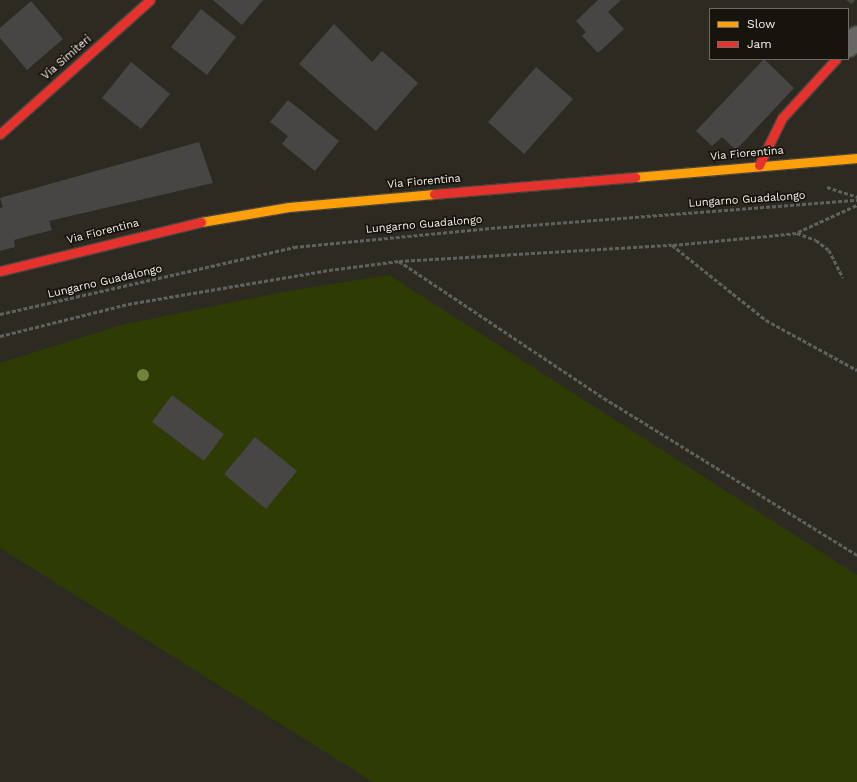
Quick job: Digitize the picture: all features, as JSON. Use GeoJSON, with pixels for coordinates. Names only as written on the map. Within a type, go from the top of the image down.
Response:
{"type":"FeatureCollection","features":[{"type":"Feature","properties":{"kind":"main road","name":"Via Simiteri"},"geometry":{"type":"LineString","coordinates":[[0,134],[150,0]]}},
{"type":"Feature","properties":{"kind":"main road"},"geometry":{"type":"LineString","coordinates":[[759,165],[782,118],[835,60]]}},
{"type":"Feature","properties":{"kind":"main road","name":"Via Fiorentina"},"geometry":{"type":"LineString","coordinates":[[0,271],[174,227],[289,207],[759,165],[857,158]]}},
{"type":"Feature","properties":{"kind":"street"},"geometry":{"type":"LineString","coordinates":[[849,45],[857,36]]}},
{"type":"Feature","properties":{"kind":"path","name":"Lungarno Guadalongo"},"geometry":{"type":"LineString","coordinates":[[0,314],[294,247],[483,228],[857,200]]}},
{"type":"Feature","properties":{"kind":"path"},"geometry":{"type":"LineString","coordinates":[[0,336],[128,304],[329,270],[399,261],[672,245],[797,233],[857,205]]}},
{"type":"Feature","properties":{"kind":"path"},"geometry":{"type":"LineString","coordinates":[[797,233],[816,240],[829,250],[843,278]]}},
{"type":"Feature","properties":{"kind":"path"},"geometry":{"type":"LineString","coordinates":[[672,245],[766,320],[857,370]]}},
{"type":"Feature","properties":{"kind":"path"},"geometry":{"type":"LineString","coordinates":[[399,261],[604,398],[857,555]]}},
{"type":"Feature","properties":{"kind":"green space"},"geometry":{"type":"Polygon","coordinates":[[[389,275],[857,575],[857,782],[373,782],[0,548],[0,363],[121,325],[283,292],[389,275]]]}},
{"type":"Feature","properties":{"kind":"building"},"geometry":{"type":"Polygon","coordinates":[[[213,0],[263,0],[242,25],[213,0]]]}},
{"type":"Feature","properties":{"kind":"building"},"geometry":{"type":"Polygon","coordinates":[[[598,0],[621,0],[608,12],[624,29],[598,53],[582,36],[586,32],[576,21],[598,0]]]}},
{"type":"Feature","properties":{"kind":"building"},"geometry":{"type":"Polygon","coordinates":[[[846,0],[855,0],[852,4],[846,0]]]}},
{"type":"Feature","properties":{"kind":"building"},"geometry":{"type":"Polygon","coordinates":[[[31,1],[63,39],[27,70],[0,38],[0,28],[31,1]]]}},
{"type":"Feature","properties":{"kind":"building"},"geometry":{"type":"Polygon","coordinates":[[[201,9],[236,37],[207,75],[171,47],[201,9]]]}},
{"type":"Feature","properties":{"kind":"building"},"geometry":{"type":"Polygon","coordinates":[[[334,24],[372,62],[382,51],[418,83],[376,131],[299,64],[334,24]]]}},
{"type":"Feature","properties":{"kind":"building"},"geometry":{"type":"Polygon","coordinates":[[[763,60],[765,60],[794,88],[736,150],[722,137],[712,146],[696,131],[763,60]]]}},
{"type":"Feature","properties":{"kind":"building"},"geometry":{"type":"Polygon","coordinates":[[[131,62],[170,94],[141,129],[102,98],[131,62]]]}},
{"type":"Feature","properties":{"kind":"building"},"geometry":{"type":"Polygon","coordinates":[[[536,67],[573,99],[524,154],[488,122],[536,67]]]}},
{"type":"Feature","properties":{"kind":"building"},"geometry":{"type":"Polygon","coordinates":[[[288,100],[339,141],[315,171],[282,144],[288,136],[270,122],[288,100]]]}},
{"type":"Feature","properties":{"kind":"building"},"geometry":{"type":"Polygon","coordinates":[[[199,142],[213,183],[49,221],[52,230],[14,240],[15,247],[0,251],[0,208],[3,207],[0,198],[199,142]]]}},
{"type":"Feature","properties":{"kind":"building"},"geometry":{"type":"Polygon","coordinates":[[[172,395],[224,434],[204,461],[152,422],[172,395]]]}},
{"type":"Feature","properties":{"kind":"building"},"geometry":{"type":"Polygon","coordinates":[[[255,437],[297,471],[266,509],[224,474],[255,437]]]}},
{"type":"Feature","properties":{"kind":"traffic: slow"},"geometry":{"type":"LineString","coordinates":[[635,177],[857,158]]}},
{"type":"Feature","properties":{"kind":"traffic: slow"},"geometry":{"type":"LineString","coordinates":[[201,222],[289,207],[434,194]]}},
{"type":"Feature","properties":{"kind":"traffic: jam"},"geometry":{"type":"LineString","coordinates":[[0,134],[150,0]]}},
{"type":"Feature","properties":{"kind":"traffic: jam"},"geometry":{"type":"LineString","coordinates":[[759,165],[782,118],[835,60]]}},
{"type":"Feature","properties":{"kind":"traffic: jam"},"geometry":{"type":"LineString","coordinates":[[434,194],[635,177]]}},
{"type":"Feature","properties":{"kind":"traffic: jam"},"geometry":{"type":"LineString","coordinates":[[0,271],[201,222]]}}]}
